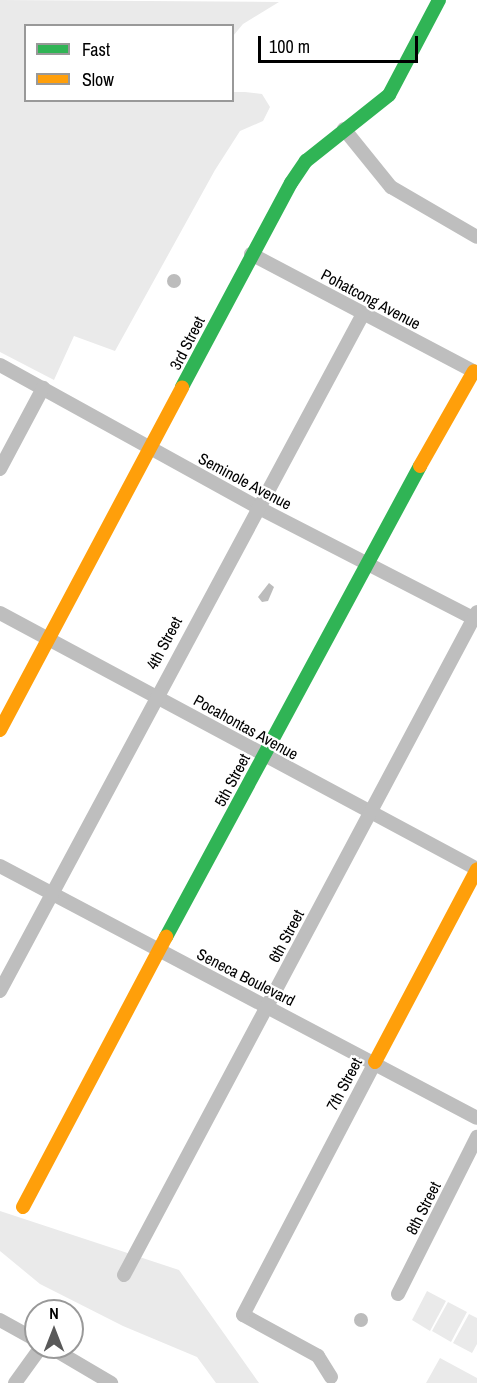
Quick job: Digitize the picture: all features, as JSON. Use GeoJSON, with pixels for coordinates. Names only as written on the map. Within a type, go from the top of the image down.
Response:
{"type":"FeatureCollection","features":[{"type":"Feature","properties":{"kind":"street","name":"3rd Street"},"geometry":{"type":"LineString","coordinates":[[0,730],[152,449],[251,254],[306,161],[389,95],[439,0]]}},
{"type":"Feature","properties":{"kind":"street"},"geometry":{"type":"LineString","coordinates":[[344,129],[391,187],[477,237]]}},
{"type":"Feature","properties":{"kind":"street","name":"Pohatcong Avenue"},"geometry":{"type":"LineString","coordinates":[[251,254],[476,372]]}},
{"type":"Feature","properties":{"kind":"street","name":"4th Street"},"geometry":{"type":"LineString","coordinates":[[0,991],[156,695],[363,314]]}},
{"type":"Feature","properties":{"kind":"street","name":"Seminole Avenue"},"geometry":{"type":"LineString","coordinates":[[0,365],[257,507],[476,617]]}},
{"type":"Feature","properties":{"kind":"street","name":"5th Street"},"geometry":{"type":"LineString","coordinates":[[23,1207],[366,561],[476,372]]}},
{"type":"Feature","properties":{"kind":"street"},"geometry":{"type":"LineString","coordinates":[[0,469],[43,388]]}},
{"type":"Feature","properties":{"kind":"street","name":"Pocahontas Avenue"},"geometry":{"type":"LineString","coordinates":[[0,613],[477,869]]}},
{"type":"Feature","properties":{"kind":"street","name":"6th Street"},"geometry":{"type":"LineString","coordinates":[[124,1275],[476,617]]}},
{"type":"Feature","properties":{"kind":"street","name":"Seneca Boulevard"},"geometry":{"type":"LineString","coordinates":[[0,866],[375,1062],[477,1118]]}},
{"type":"Feature","properties":{"kind":"street","name":"7th Street"},"geometry":{"type":"LineString","coordinates":[[331,1377],[318,1356],[243,1315],[477,869]]}},
{"type":"Feature","properties":{"kind":"street","name":"8th Street"},"geometry":{"type":"LineString","coordinates":[[398,1294],[477,1137]]}},
{"type":"Feature","properties":{"kind":"street"},"geometry":{"type":"LineString","coordinates":[[0,1320],[24,1333]]}},
{"type":"Feature","properties":{"kind":"street"},"geometry":{"type":"LineString","coordinates":[[15,1383],[32,1359]]}},
{"type":"Feature","properties":{"kind":"street"},"geometry":{"type":"LineString","coordinates":[[70,1359],[111,1383]]}},
{"type":"Feature","properties":{"kind":"shaded area"},"geometry":{"type":"Polygon","coordinates":[[[0,0],[279,2],[243,24],[234,35],[234,24],[24,24],[24,102],[234,102],[234,92],[245,92],[262,94],[270,107],[263,121],[240,131],[215,170],[115,351],[74,336],[54,380],[0,352],[0,0]]]}},
{"type":"Feature","properties":{"kind":"shaded area"},"geometry":{"type":"Polygon","coordinates":[[[174,274],[179,276],[181,281],[179,286],[174,288],[169,286],[167,281],[169,276],[174,274]]]}},
{"type":"Feature","properties":{"kind":"shaded area"},"geometry":{"type":"Polygon","coordinates":[[[269,583],[274,587],[268,601],[262,602],[258,597],[269,583]]]}},
{"type":"Feature","properties":{"kind":"shaded area"},"geometry":{"type":"Polygon","coordinates":[[[0,1211],[179,1270],[259,1383],[216,1383],[197,1357],[123,1326],[84,1306],[84,1299],[70,1299],[40,1284],[0,1251],[0,1211]]]}},
{"type":"Feature","properties":{"kind":"shaded area"},"geometry":{"type":"Polygon","coordinates":[[[427,1291],[446,1301],[430,1331],[412,1320],[427,1291]]]}},
{"type":"Feature","properties":{"kind":"shaded area"},"geometry":{"type":"Polygon","coordinates":[[[448,1302],[467,1312],[451,1342],[432,1331],[448,1302]]]}},
{"type":"Feature","properties":{"kind":"shaded area"},"geometry":{"type":"Polygon","coordinates":[[[358,1313],[364,1313],[368,1320],[364,1327],[358,1327],[354,1323],[354,1317],[358,1313]]]}},
{"type":"Feature","properties":{"kind":"shaded area"},"geometry":{"type":"Polygon","coordinates":[[[469,1314],[477,1318],[477,1344],[472,1353],[453,1343],[469,1314]]]}},
{"type":"Feature","properties":{"kind":"shaded area"},"geometry":{"type":"Polygon","coordinates":[[[440,1358],[477,1378],[477,1383],[426,1383],[440,1358]]]}},
{"type":"Feature","properties":{"kind":"traffic: fast"},"geometry":{"type":"LineString","coordinates":[[182,387],[291,183],[306,161],[389,95],[439,0]]}},
{"type":"Feature","properties":{"kind":"traffic: fast"},"geometry":{"type":"LineString","coordinates":[[166,937],[420,466]]}},
{"type":"Feature","properties":{"kind":"traffic: slow"},"geometry":{"type":"LineString","coordinates":[[420,466],[474,371]]}},
{"type":"Feature","properties":{"kind":"traffic: slow"},"geometry":{"type":"LineString","coordinates":[[0,730],[182,387]]}},
{"type":"Feature","properties":{"kind":"traffic: slow"},"geometry":{"type":"LineString","coordinates":[[375,1062],[477,869]]}},
{"type":"Feature","properties":{"kind":"traffic: slow"},"geometry":{"type":"LineString","coordinates":[[23,1207],[166,937]]}}]}
